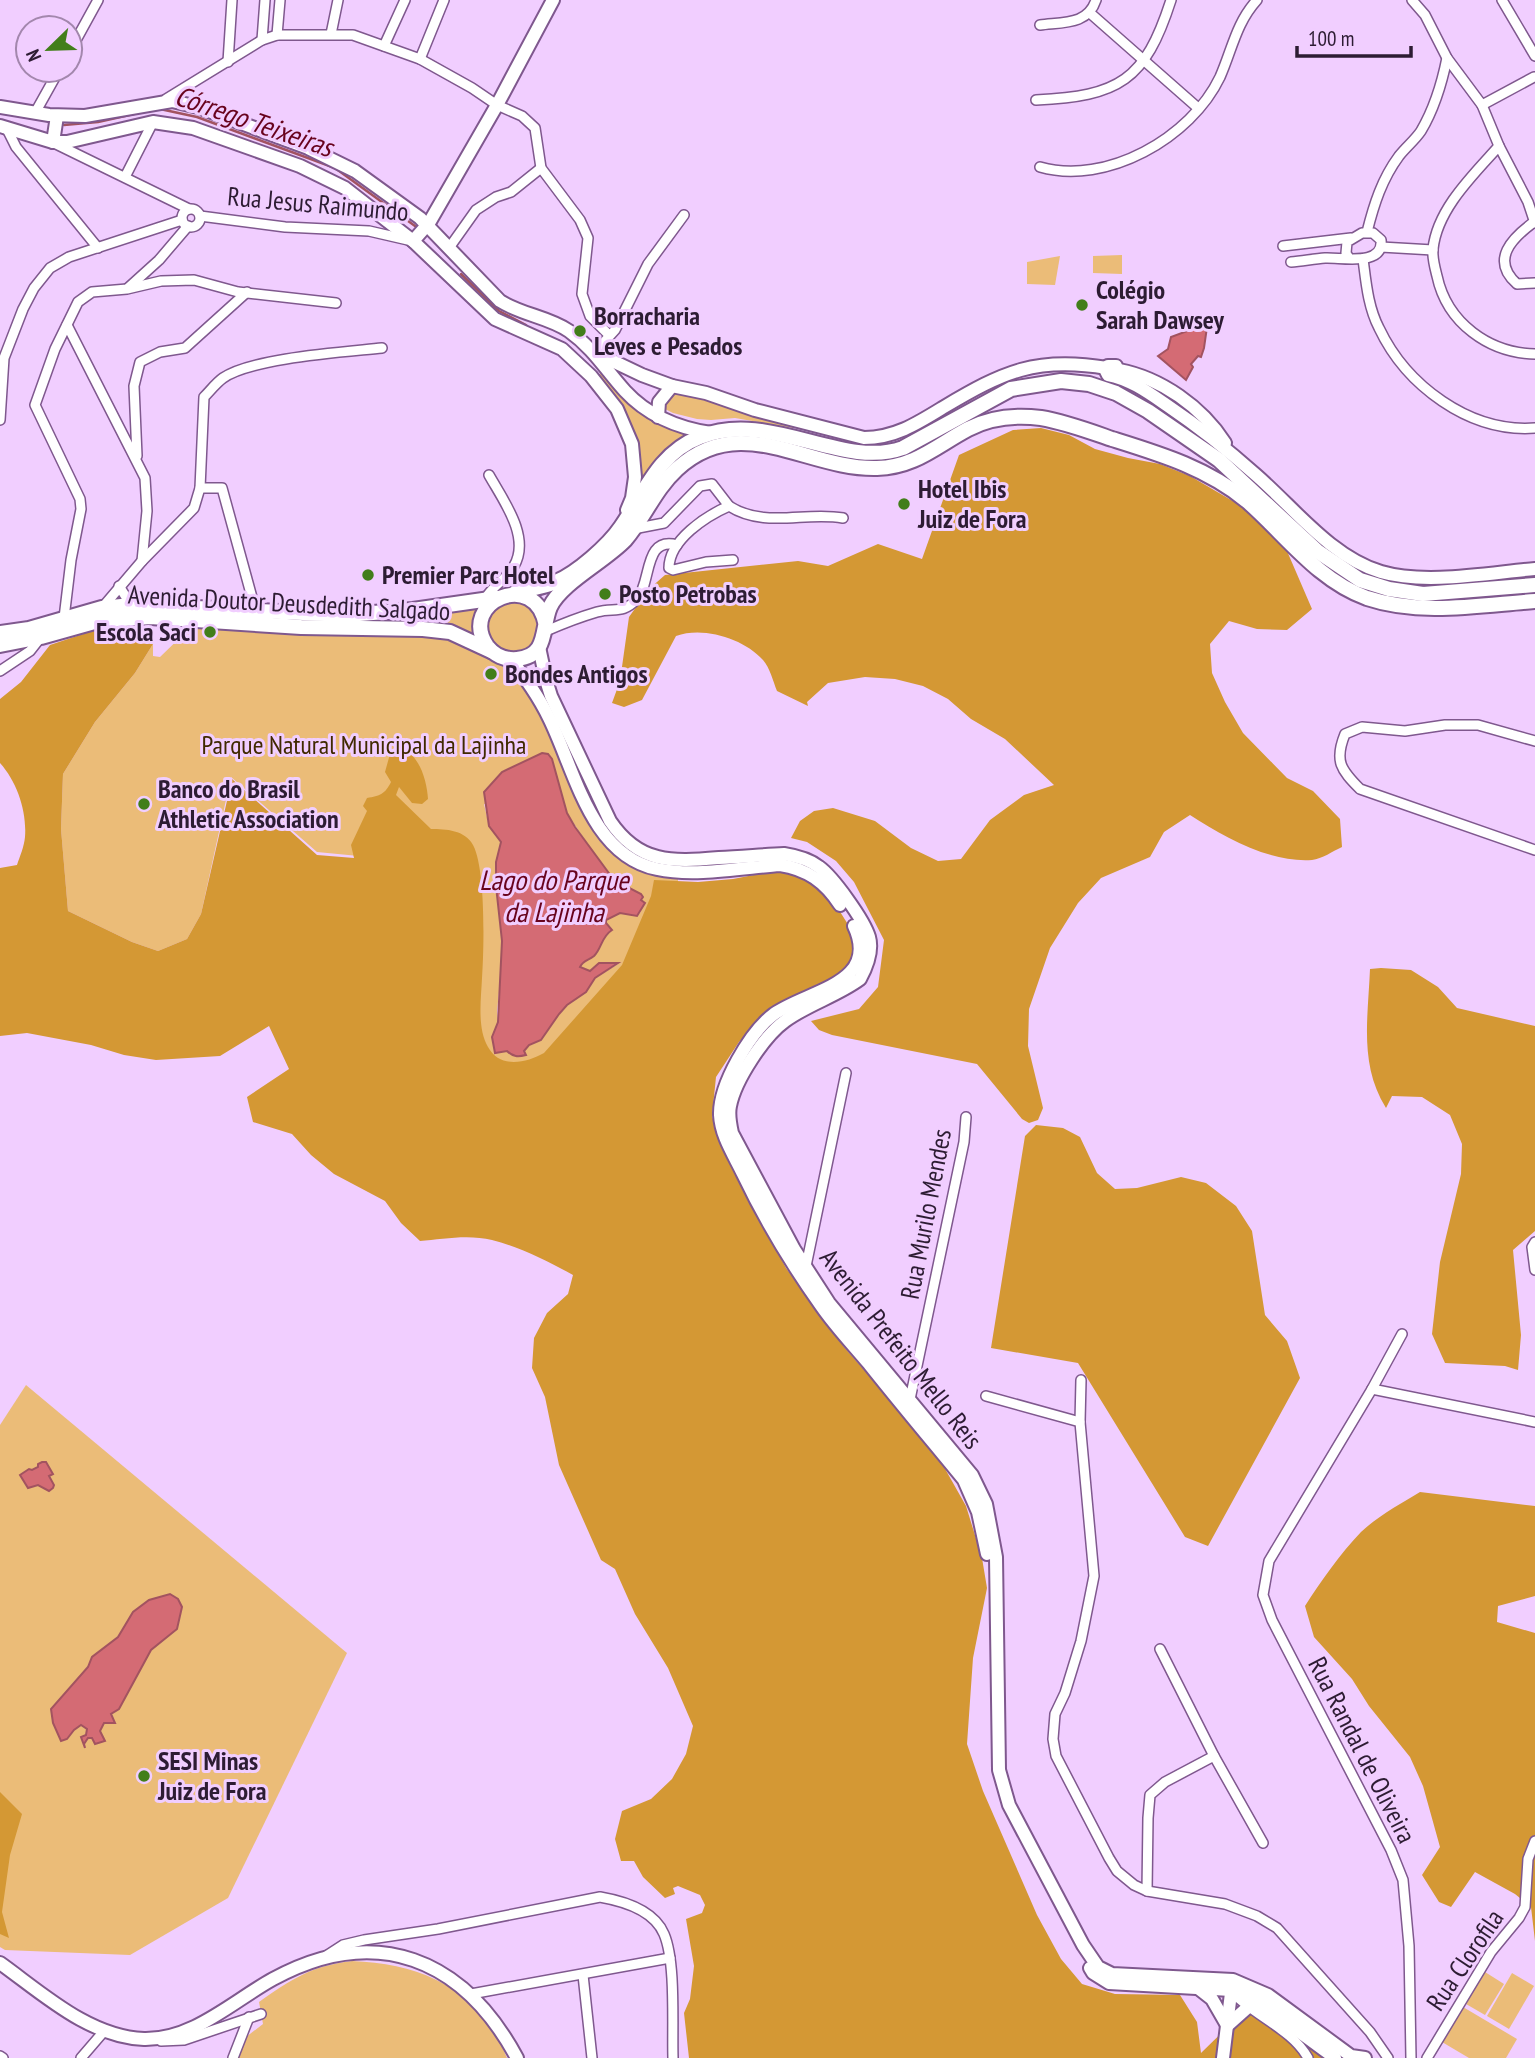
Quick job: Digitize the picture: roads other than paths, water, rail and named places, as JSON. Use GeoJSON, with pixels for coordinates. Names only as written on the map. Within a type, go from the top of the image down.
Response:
{"type":"FeatureCollection","features":[{"type":"Feature","properties":{"kind":"main road","name":"Rua Jesus Raimundo"},"geometry":{"type":"LineString","coordinates":[[413,241],[427,225],[497,105],[553,0]]}},
{"type":"Feature","properties":{"kind":"main road"},"geometry":{"type":"LineString","coordinates":[[0,107],[57,116],[85,116],[172,101],[198,107],[338,161],[380,188],[427,225],[500,301],[514,310],[561,326],[595,352],[620,366],[672,386],[706,393],[816,427],[864,438],[892,435],[967,393],[1016,370],[1048,363],[1068,362],[1111,375],[1146,391],[1185,417],[1317,551],[1360,580],[1396,591],[1423,594],[1535,585]]}},
{"type":"Feature","properties":{"kind":"main road"},"geometry":{"type":"LineString","coordinates":[[3,127],[22,122],[35,113]]}},
{"type":"Feature","properties":{"kind":"main road"},"geometry":{"type":"LineString","coordinates":[[53,142],[57,116]]}},
{"type":"Feature","properties":{"kind":"main road"},"geometry":{"type":"LineString","coordinates":[[3,127],[53,142],[153,122],[192,128],[223,137],[330,179],[368,204],[413,241],[495,319],[570,355],[608,396],[627,429],[634,456],[627,528]]}},
{"type":"Feature","properties":{"kind":"main road"},"geometry":{"type":"LineString","coordinates":[[438,263],[449,248]]}},
{"type":"Feature","properties":{"kind":"main road"},"geometry":{"type":"LineString","coordinates":[[538,340],[545,339],[563,345],[597,371],[620,366]]}},
{"type":"Feature","properties":{"kind":"main road"},"geometry":{"type":"LineString","coordinates":[[595,352],[626,392],[658,417],[678,426],[712,433]]}},
{"type":"Feature","properties":{"kind":"main road"},"geometry":{"type":"LineString","coordinates":[[1111,375],[1148,411],[1223,455],[1323,537],[1366,566],[1402,576],[1426,578],[1535,569]]}},
{"type":"Feature","properties":{"kind":"main road"},"geometry":{"type":"LineString","coordinates":[[1223,455],[1202,464],[1180,460],[1055,421],[1018,416],[971,427],[916,460],[890,468],[852,466],[744,441],[726,444],[690,458],[676,469],[627,528],[607,558],[563,590],[550,608],[540,646],[527,656],[511,659],[492,652],[485,643],[481,623],[490,604],[498,597],[557,581],[606,545],[627,528],[638,497],[662,464],[677,450],[698,437],[712,433],[751,429],[854,451],[891,453],[1011,388],[1111,375],[1152,381],[1194,407],[1214,429],[1223,455]]}},
{"type":"Feature","properties":{"kind":"main road"},"geometry":{"type":"LineString","coordinates":[[658,417],[659,402],[672,386]]}},
{"type":"Feature","properties":{"kind":"main road"},"geometry":{"type":"LineString","coordinates":[[1018,416],[1012,411],[1010,398],[1016,390],[1025,386]]}},
{"type":"Feature","properties":{"kind":"main road"},"geometry":{"type":"LineString","coordinates":[[1185,417],[1190,417],[1195,411],[1194,407]]}},
{"type":"Feature","properties":{"kind":"main road"},"geometry":{"type":"LineString","coordinates":[[1180,460],[1234,491],[1300,553],[1335,582],[1351,591],[1382,602],[1414,608],[1535,601]]}},
{"type":"Feature","properties":{"kind":"main road"},"geometry":{"type":"LineString","coordinates":[[498,597],[519,594],[535,602],[545,617],[546,629]]}},
{"type":"Feature","properties":{"kind":"main road","name":"Avenida Doutor Deusdedith Salgado"},"geometry":{"type":"LineString","coordinates":[[0,633],[29,629],[102,608],[131,605],[346,615],[498,597]]}},
{"type":"Feature","properties":{"kind":"main road"},"geometry":{"type":"LineString","coordinates":[[423,629],[423,619],[428,607]]}},
{"type":"Feature","properties":{"kind":"main road","name":"Avenida Doutor Deusdedith Salgado"},"geometry":{"type":"LineString","coordinates":[[0,645],[98,621],[140,617],[301,627],[423,629],[450,632],[492,652]]}},
{"type":"Feature","properties":{"kind":"main road","name":"Avenida Prefeito Mello Reis"},"geometry":{"type":"LineString","coordinates":[[540,646],[551,696],[610,821],[620,836],[645,853],[672,860],[784,853],[802,857],[820,867],[842,893],[869,937],[870,951],[860,979],[786,1020],[768,1036],[730,1102],[732,1133],[802,1269]]}},
{"type":"Feature","properties":{"kind":"main road","name":"Avenida Prefeito Mello Reis"},"geometry":{"type":"LineString","coordinates":[[511,659],[531,686],[549,718],[592,817],[609,840],[624,853],[641,865],[677,872],[780,865],[796,867],[814,876],[835,897],[857,931],[862,952],[846,977],[775,1013],[735,1064],[721,1098],[723,1132],[755,1199],[802,1269],[964,1479],[978,1512],[988,1559],[990,1771],[1001,1807],[1066,1931],[1093,1973],[1109,1983],[1198,1987],[1232,1985],[1266,2013],[1335,2058]]}},
{"type":"Feature","properties":{"kind":"main road","name":"Avenida Prefeito Mello Reis"},"geometry":{"type":"LineString","coordinates":[[908,1405],[972,1475],[986,1504],[996,1557],[999,1770],[1009,1805],[1098,1967],[1112,1974],[1232,1985],[1268,1995],[1350,2056],[1365,2058]]}},
{"type":"Feature","properties":{"kind":"main road"},"geometry":{"type":"LineString","coordinates":[[0,1963],[86,2023],[145,2039],[190,2029],[273,1979],[325,1957],[358,1952],[399,1955],[436,1969],[471,1994],[503,2032],[517,2058]]}},
{"type":"Feature","properties":{"kind":"main road"},"geometry":{"type":"LineString","coordinates":[[1223,2058],[1232,1985]]}},
{"type":"Feature","properties":{"kind":"main road"},"geometry":{"type":"LineString","coordinates":[[1198,1987],[1212,1999],[1228,2026]]}},
{"type":"Feature","properties":{"kind":"main road"},"geometry":{"type":"LineString","coordinates":[[1228,2026],[1252,2003]]}},
{"type":"Feature","properties":{"kind":"main road"},"geometry":{"type":"LineString","coordinates":[[105,2030],[164,2030],[232,2006]]}},
{"type":"Feature","properties":{"kind":"street"},"geometry":{"type":"LineString","coordinates":[[84,26],[99,0]]}},
{"type":"Feature","properties":{"kind":"street"},"geometry":{"type":"LineString","coordinates":[[228,62],[232,0]]}},
{"type":"Feature","properties":{"kind":"street"},"geometry":{"type":"LineString","coordinates":[[262,40],[265,0]]}},
{"type":"Feature","properties":{"kind":"street"},"geometry":{"type":"LineString","coordinates":[[277,35],[280,0]]}},
{"type":"Feature","properties":{"kind":"street"},"geometry":{"type":"LineString","coordinates":[[331,34],[338,0]]}},
{"type":"Feature","properties":{"kind":"street"},"geometry":{"type":"LineString","coordinates":[[384,46],[405,0]]}},
{"type":"Feature","properties":{"kind":"street"},"geometry":{"type":"LineString","coordinates":[[420,59],[444,0]]}},
{"type":"Feature","properties":{"kind":"street"},"geometry":{"type":"LineString","coordinates":[[1040,25],[1075,22],[1090,13],[1096,0]]}},
{"type":"Feature","properties":{"kind":"street"},"geometry":{"type":"LineString","coordinates":[[1036,100],[1076,98],[1100,93],[1125,78],[1145,61],[1161,32],[1171,0]]}},
{"type":"Feature","properties":{"kind":"street"},"geometry":{"type":"LineString","coordinates":[[1040,167],[1058,172],[1100,167],[1141,155],[1175,134],[1219,78],[1232,39],[1247,11],[1257,0]]}},
{"type":"Feature","properties":{"kind":"street"},"geometry":{"type":"LineString","coordinates":[[1412,0],[1425,15],[1447,58],[1482,105],[1499,146],[1528,202],[1535,222],[1505,251],[1504,266],[1509,278],[1517,284],[1535,283]]}},
{"type":"Feature","properties":{"kind":"street"},"geometry":{"type":"LineString","coordinates":[[1502,0],[1535,56]]}},
{"type":"Feature","properties":{"kind":"street"},"geometry":{"type":"LineString","coordinates":[[1090,13],[1198,108]]}},
{"type":"Feature","properties":{"kind":"street"},"geometry":{"type":"LineString","coordinates":[[160,103],[262,40],[277,35],[353,35],[420,59],[497,105],[522,116],[535,128],[541,168],[580,220],[588,238],[582,294],[590,316],[609,335]]}},
{"type":"Feature","properties":{"kind":"street"},"geometry":{"type":"LineString","coordinates":[[1367,232],[1375,200],[1387,175],[1419,133],[1440,86],[1447,58]]}},
{"type":"Feature","properties":{"kind":"street"},"geometry":{"type":"LineString","coordinates":[[1482,105],[1535,78],[1535,70]]}},
{"type":"Feature","properties":{"kind":"street"},"geometry":{"type":"LineString","coordinates":[[1440,86],[1464,81]]}},
{"type":"Feature","properties":{"kind":"street"},"geometry":{"type":"LineString","coordinates":[[35,113],[51,84]]}},
{"type":"Feature","properties":{"kind":"street"},"geometry":{"type":"LineString","coordinates":[[125,177],[153,122]]}},
{"type":"Feature","properties":{"kind":"street"},"geometry":{"type":"LineString","coordinates":[[3,127],[98,248]]}},
{"type":"Feature","properties":{"kind":"street"},"geometry":{"type":"LineString","coordinates":[[0,420],[4,358],[34,288],[50,268],[69,257],[98,248],[185,223],[196,226],[200,222],[198,211],[53,142]]}},
{"type":"Feature","properties":{"kind":"street"},"geometry":{"type":"LineString","coordinates":[[1499,146],[1450,203],[1433,250],[1438,283],[1449,307],[1462,323],[1487,342],[1511,353],[1535,354]]}},
{"type":"Feature","properties":{"kind":"street"},"geometry":{"type":"LineString","coordinates":[[449,248],[476,210],[496,197],[511,192],[541,168]]}},
{"type":"Feature","properties":{"kind":"street"},"geometry":{"type":"LineString","coordinates":[[127,289],[159,260],[185,223],[184,212],[189,209]]}},
{"type":"Feature","properties":{"kind":"street"},"geometry":{"type":"LineString","coordinates":[[595,352],[615,330],[648,264],[684,215]]}},
{"type":"Feature","properties":{"kind":"street","name":"Rua Jesus Raimundo"},"geometry":{"type":"LineString","coordinates":[[200,216],[285,227],[369,231],[413,241]]}},
{"type":"Feature","properties":{"kind":"street"},"geometry":{"type":"LineString","coordinates":[[1283,246],[1351,238],[1367,232],[1379,238],[1381,247],[1375,255],[1363,259],[1291,262]]}},
{"type":"Feature","properties":{"kind":"street"},"geometry":{"type":"LineString","coordinates":[[1349,258],[1345,247],[1351,238]]}},
{"type":"Feature","properties":{"kind":"street"},"geometry":{"type":"LineString","coordinates":[[1381,247],[1433,250]]}},
{"type":"Feature","properties":{"kind":"street"},"geometry":{"type":"LineString","coordinates":[[1363,259],[1368,294],[1378,327],[1394,354],[1415,379],[1453,409],[1494,425],[1535,428]]}},
{"type":"Feature","properties":{"kind":"street"},"geometry":{"type":"LineString","coordinates":[[64,618],[80,499],[35,405],[48,367],[78,302],[92,292],[127,289],[161,281],[194,280],[247,292],[336,303]]}},
{"type":"Feature","properties":{"kind":"street"},"geometry":{"type":"LineString","coordinates":[[138,460],[134,386],[140,362],[160,352],[185,348],[247,292]]}},
{"type":"Feature","properties":{"kind":"street"},"geometry":{"type":"LineString","coordinates":[[67,324],[145,478],[147,511],[142,561]]}},
{"type":"Feature","properties":{"kind":"street"},"geometry":{"type":"LineString","coordinates":[[102,608],[142,561],[194,508],[200,488],[204,397],[224,377],[287,359],[382,348]]}},
{"type":"Feature","properties":{"kind":"street","name":"Avenida Doutor Deusdedith Salgado"},"geometry":{"type":"LineString","coordinates":[[489,475],[513,519],[519,551],[508,575],[491,588],[498,597]]}},
{"type":"Feature","properties":{"kind":"street"},"geometry":{"type":"LineString","coordinates":[[627,528],[664,523],[693,493],[706,484],[712,484],[729,506],[741,513],[771,518],[805,519],[830,515],[843,518]]}},
{"type":"Feature","properties":{"kind":"street"},"geometry":{"type":"LineString","coordinates":[[200,488],[222,488],[256,612]]}},
{"type":"Feature","properties":{"kind":"street"},"geometry":{"type":"LineString","coordinates":[[729,506],[698,526],[677,545],[669,568],[673,570],[706,562],[733,560]]}},
{"type":"Feature","properties":{"kind":"street"},"geometry":{"type":"LineString","coordinates":[[546,629],[600,611],[625,609],[641,594],[646,585],[650,559],[659,547],[668,543],[677,545]]}},
{"type":"Feature","properties":{"kind":"street"},"geometry":{"type":"LineString","coordinates":[[119,586],[131,605]]}},
{"type":"Feature","properties":{"kind":"street"},"geometry":{"type":"LineString","coordinates":[[0,671],[30,651],[41,637]]}},
{"type":"Feature","properties":{"kind":"street"},"geometry":{"type":"LineString","coordinates":[[1535,741],[1478,725],[1445,725],[1405,731],[1362,727],[1345,734],[1338,750],[1342,771],[1360,789],[1535,850]]}},
{"type":"Feature","properties":{"kind":"street"},"geometry":{"type":"LineString","coordinates":[[802,1269],[846,1073]]}},
{"type":"Feature","properties":{"kind":"street","name":"Rua Murilo Mendes"},"geometry":{"type":"LineString","coordinates":[[908,1405],[964,1142],[966,1117]]}},
{"type":"Feature","properties":{"kind":"street"},"geometry":{"type":"LineString","coordinates":[[1535,1242],[1532,1247],[1535,1270]]}},
{"type":"Feature","properties":{"kind":"street","name":"Rua Randal de Oliveira"},"geometry":{"type":"LineString","coordinates":[[1402,1334],[1269,1561],[1263,1595],[1272,1620],[1391,1850],[1403,1880],[1409,1946],[1411,2058]]}},
{"type":"Feature","properties":{"kind":"street"},"geometry":{"type":"LineString","coordinates":[[1081,1380],[1080,1422],[1094,1576],[1082,1641],[1055,1714],[1053,1739],[1056,1756],[1117,1871],[1134,1885],[1147,1891],[1225,1905],[1257,1916],[1277,1928],[1370,2032],[1388,2058]]}},
{"type":"Feature","properties":{"kind":"street"},"geometry":{"type":"LineString","coordinates":[[1372,1389],[1535,1422]]}},
{"type":"Feature","properties":{"kind":"street"},"geometry":{"type":"LineString","coordinates":[[986,1396],[1080,1422]]}},
{"type":"Feature","properties":{"kind":"street"},"geometry":{"type":"LineString","coordinates":[[1160,1649],[1214,1756],[1263,1843]]}},
{"type":"Feature","properties":{"kind":"street"},"geometry":{"type":"LineString","coordinates":[[1147,1891],[1150,1795],[1165,1782],[1214,1756]]}},
{"type":"Feature","properties":{"kind":"street","name":"Rua Clorofila"},"geometry":{"type":"LineString","coordinates":[[1427,2058],[1491,1952],[1520,1918],[1525,1907],[1528,1859],[1535,1841]]}},
{"type":"Feature","properties":{"kind":"street"},"geometry":{"type":"LineString","coordinates":[[325,1957],[343,1945],[364,1940],[438,1929],[600,1897],[618,1900],[646,1913],[663,1931],[670,1958],[673,2058]]}},
{"type":"Feature","properties":{"kind":"street"},"geometry":{"type":"LineString","coordinates":[[471,1994],[670,1958]]}},
{"type":"Feature","properties":{"kind":"street"},"geometry":{"type":"LineString","coordinates":[[583,1975],[592,2058]]}},
{"type":"Feature","properties":{"kind":"street"},"geometry":{"type":"LineString","coordinates":[[1266,2013],[1308,2058]]}},
{"type":"Feature","properties":{"kind":"street"},"geometry":{"type":"LineString","coordinates":[[145,2039],[166,2042],[184,2040],[261,2014]]}},
{"type":"Feature","properties":{"kind":"street"},"geometry":{"type":"LineString","coordinates":[[233,2058],[249,2017]]}},
{"type":"Feature","properties":{"kind":"street"},"geometry":{"type":"LineString","coordinates":[[81,2058],[105,2030]]}},
{"type":"Feature","properties":{"kind":"water"},"geometry":{"type":"Polygon","coordinates":[[[1203,325],[1207,327],[1204,348],[1201,357],[1198,356],[1191,364],[1193,367],[1186,380],[1158,356],[1168,349],[1171,337],[1203,325]]]}},
{"type":"Feature","properties":{"kind":"water","name":"Lago do Parque da Lajinha"},"geometry":{"type":"Polygon","coordinates":[[[542,753],[548,754],[552,759],[567,813],[575,827],[614,880],[641,894],[641,900],[645,903],[637,916],[620,913],[606,920],[612,930],[594,956],[580,967],[590,971],[599,963],[618,963],[595,978],[586,992],[567,1005],[541,1040],[529,1045],[524,1051],[526,1055],[518,1056],[507,1051],[495,1053],[492,1037],[498,1022],[502,941],[496,886],[496,862],[501,842],[489,826],[484,792],[502,772],[542,753]]]}},
{"type":"Feature","properties":{"kind":"water"},"geometry":{"type":"Polygon","coordinates":[[[42,1462],[46,1462],[53,1474],[49,1476],[54,1485],[49,1491],[38,1485],[28,1488],[20,1475],[38,1467],[42,1462]]]}},
{"type":"Feature","properties":{"kind":"water"},"geometry":{"type":"Polygon","coordinates":[[[170,1594],[178,1599],[182,1607],[177,1629],[151,1650],[119,1709],[111,1714],[115,1723],[104,1723],[100,1731],[105,1741],[95,1744],[92,1738],[88,1738],[84,1744],[85,1748],[81,1737],[86,1735],[87,1729],[81,1725],[67,1739],[61,1741],[53,1723],[51,1709],[88,1667],[92,1657],[118,1637],[133,1612],[149,1600],[170,1594]]]}},
{"type":"Feature","properties":{"kind":"waterway","name":"Córrego Teixeiras"},"geometry":{"type":"LineString","coordinates":[[160,109],[197,117],[335,168],[415,226]]}},
{"type":"Feature","properties":{"kind":"waterway","name":"Córrego Teixeiras"},"geometry":{"type":"LineString","coordinates":[[64,125],[98,122],[134,114]]}},
{"type":"Feature","properties":{"kind":"waterway","name":"Córrego Teixeiras"},"geometry":{"type":"LineString","coordinates":[[461,274],[499,311],[526,325]]}},
{"type":"Feature","properties":{"kind":"place","name":"Colégio Sarah Dawsey"},"geometry":{"type":"Point","coordinates":[1082,305]}},
{"type":"Feature","properties":{"kind":"place","name":"Borracharia Leves e Pesados"},"geometry":{"type":"Point","coordinates":[580,331]}},
{"type":"Feature","properties":{"kind":"place","name":"Hotel Ibis Juiz de Fora"},"geometry":{"type":"Point","coordinates":[904,504]}},
{"type":"Feature","properties":{"kind":"place","name":"Premier Parc Hotel"},"geometry":{"type":"Point","coordinates":[368,575]}},
{"type":"Feature","properties":{"kind":"place","name":"Posto Petrobas"},"geometry":{"type":"Point","coordinates":[605,594]}},
{"type":"Feature","properties":{"kind":"place","name":"Escola Saci"},"geometry":{"type":"Point","coordinates":[210,632]}},
{"type":"Feature","properties":{"kind":"place","name":"Bondes Antigos"},"geometry":{"type":"Point","coordinates":[491,674]}},
{"type":"Feature","properties":{"kind":"place","name":"Banco do Brasil Athletic Association"},"geometry":{"type":"Point","coordinates":[144,804]}},
{"type":"Feature","properties":{"kind":"place","name":"SESI Minas Juiz de Fora"},"geometry":{"type":"Point","coordinates":[144,1776]}},
{"type":"Feature","properties":{"kind":"park label","name":"Parque Natural Municipal da Lajinha"},"geometry":{"type":"Point","coordinates":[364,745]}}]}
